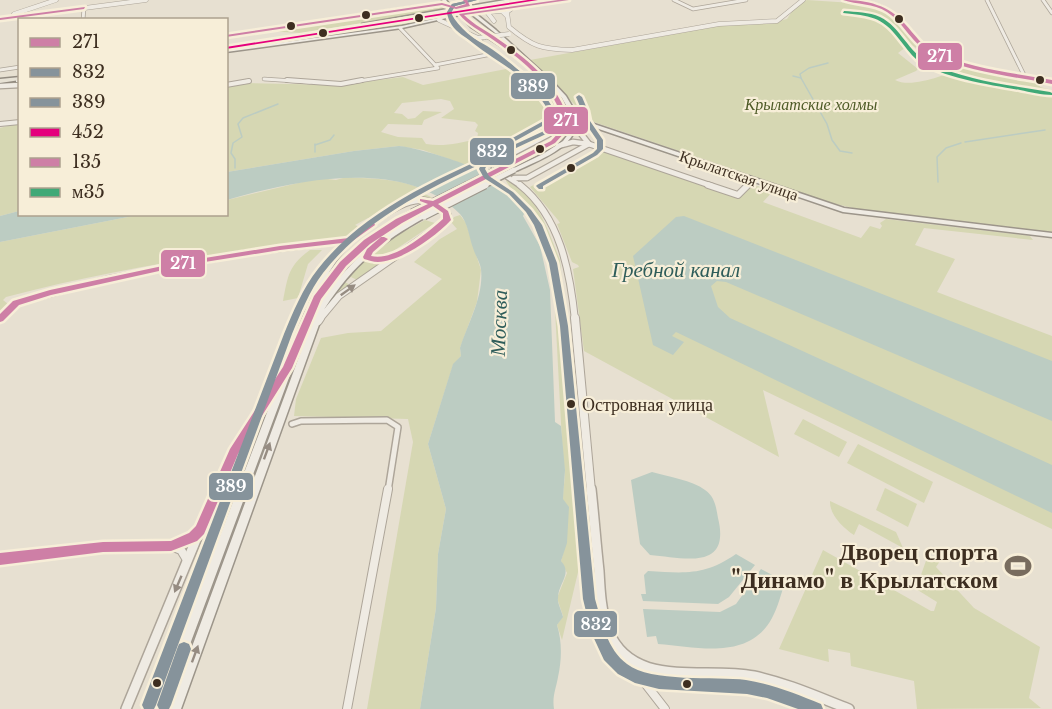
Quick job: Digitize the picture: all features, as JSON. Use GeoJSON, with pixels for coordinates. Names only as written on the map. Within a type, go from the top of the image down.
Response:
{"type":"FeatureCollection","features":[{"type":"Feature","properties":{"kind":"main road"},"geometry":{"type":"LineString","coordinates":[[465,0],[469,4]]}},
{"type":"Feature","properties":{"kind":"main road"},"geometry":{"type":"LineString","coordinates":[[364,24],[522,0]]}},
{"type":"Feature","properties":{"kind":"main road"},"geometry":{"type":"LineString","coordinates":[[228,50],[445,10],[536,0]]}},
{"type":"Feature","properties":{"kind":"main road"},"geometry":{"type":"LineString","coordinates":[[228,50],[513,2],[548,0]]}},
{"type":"Feature","properties":{"kind":"main road"},"geometry":{"type":"LineString","coordinates":[[228,50],[400,28],[489,10],[511,9],[567,0]]}},
{"type":"Feature","properties":{"kind":"main road"},"geometry":{"type":"LineString","coordinates":[[448,2],[456,8],[469,4],[481,5]]}},
{"type":"Feature","properties":{"kind":"main road"},"geometry":{"type":"LineString","coordinates":[[448,2],[460,6]]}},
{"type":"Feature","properties":{"kind":"main road"},"geometry":{"type":"LineString","coordinates":[[445,10],[448,2]]}},
{"type":"Feature","properties":{"kind":"main road"},"geometry":{"type":"LineString","coordinates":[[489,10],[484,14],[494,21],[504,43]]}},
{"type":"Feature","properties":{"kind":"main road"},"geometry":{"type":"LineString","coordinates":[[467,16],[504,43]]}},
{"type":"Feature","properties":{"kind":"main road","name":"Крылатская улица"},"geometry":{"type":"LineString","coordinates":[[467,16],[488,24],[504,43],[564,97],[570,114],[592,125],[753,180],[856,212],[1052,235]]}},
{"type":"Feature","properties":{"kind":"main road"},"geometry":{"type":"LineString","coordinates":[[0,83],[18,81]]}},
{"type":"Feature","properties":{"kind":"main road"},"geometry":{"type":"LineString","coordinates":[[570,114],[575,126]]}},
{"type":"Feature","properties":{"kind":"main road"},"geometry":{"type":"LineString","coordinates":[[160,709],[287,368],[309,313],[324,286],[367,242],[412,213],[560,137],[567,127],[570,114]]}},
{"type":"Feature","properties":{"kind":"main road"},"geometry":{"type":"LineString","coordinates":[[575,126],[592,125]]}},
{"type":"Feature","properties":{"kind":"main road"},"geometry":{"type":"LineString","coordinates":[[175,709],[310,333],[332,289],[354,263],[376,244],[424,216],[558,146],[568,138],[575,126]]}},
{"type":"Feature","properties":{"kind":"street"},"geometry":{"type":"LineString","coordinates":[[19,14],[56,0]]}},
{"type":"Feature","properties":{"kind":"street"},"geometry":{"type":"LineString","coordinates":[[0,18],[146,0]]}},
{"type":"Feature","properties":{"kind":"street"},"geometry":{"type":"LineString","coordinates":[[674,0],[693,9],[746,0]]}},
{"type":"Feature","properties":{"kind":"street"},"geometry":{"type":"LineString","coordinates":[[794,0],[802,0]]}},
{"type":"Feature","properties":{"kind":"street"},"geometry":{"type":"LineString","coordinates":[[478,38],[511,33],[535,46],[572,50],[720,24],[777,21],[785,17],[793,4],[802,0]]}},
{"type":"Feature","properties":{"kind":"street"},"geometry":{"type":"LineString","coordinates":[[845,0],[867,3],[890,10],[922,47],[941,56],[963,64],[1052,82]]}},
{"type":"Feature","properties":{"kind":"street"},"geometry":{"type":"LineString","coordinates":[[987,0],[1025,76]]}},
{"type":"Feature","properties":{"kind":"street"},"geometry":{"type":"LineString","coordinates":[[1043,0],[1052,13]]}},
{"type":"Feature","properties":{"kind":"street"},"geometry":{"type":"LineString","coordinates":[[228,36],[448,2]]}},
{"type":"Feature","properties":{"kind":"street"},"geometry":{"type":"LineString","coordinates":[[83,18],[84,8]]}},
{"type":"Feature","properties":{"kind":"street"},"geometry":{"type":"LineString","coordinates":[[511,9],[507,11],[507,17],[511,33]]}},
{"type":"Feature","properties":{"kind":"street"},"geometry":{"type":"LineString","coordinates":[[494,21],[487,12],[502,11],[507,17]]}},
{"type":"Feature","properties":{"kind":"street"},"geometry":{"type":"LineString","coordinates":[[435,65],[492,54],[478,38],[439,20]]}},
{"type":"Feature","properties":{"kind":"street"},"geometry":{"type":"LineString","coordinates":[[264,79],[341,84],[438,68],[400,28]]}},
{"type":"Feature","properties":{"kind":"street"},"geometry":{"type":"LineString","coordinates":[[0,70],[18,67]]}},
{"type":"Feature","properties":{"kind":"street"},"geometry":{"type":"LineString","coordinates":[[228,85],[249,81]]}},
{"type":"Feature","properties":{"kind":"street"},"geometry":{"type":"LineString","coordinates":[[570,114],[562,126],[553,133],[495,162],[494,168],[525,183],[550,222],[562,252],[570,284],[604,619],[609,633],[627,660],[665,709]]}},
{"type":"Feature","properties":{"kind":"street"},"geometry":{"type":"LineString","coordinates":[[0,124],[18,122]]}},
{"type":"Feature","properties":{"kind":"street"},"geometry":{"type":"LineString","coordinates":[[575,126],[589,144]]}},
{"type":"Feature","properties":{"kind":"street"},"geometry":{"type":"LineString","coordinates":[[558,146],[573,142],[589,144],[738,195],[753,180]]}},
{"type":"Feature","properties":{"kind":"street"},"geometry":{"type":"LineString","coordinates":[[525,183],[589,144]]}},
{"type":"Feature","properties":{"kind":"street"},"geometry":{"type":"LineString","coordinates":[[309,313],[328,267],[351,240],[377,221],[415,201],[433,203],[446,212],[449,217],[445,222],[339,296],[310,333]]}},
{"type":"Feature","properties":{"kind":"street"},"geometry":{"type":"LineString","coordinates":[[0,319],[16,303],[111,278],[245,253],[351,240]]}},
{"type":"Feature","properties":{"kind":"street"},"geometry":{"type":"LineString","coordinates":[[376,244],[367,257],[372,261],[381,261],[399,253]]}},
{"type":"Feature","properties":{"kind":"street"},"geometry":{"type":"LineString","coordinates":[[126,709],[234,452],[287,368]]}},
{"type":"Feature","properties":{"kind":"street"},"geometry":{"type":"LineString","coordinates":[[292,424],[301,421],[387,420],[398,427],[386,505],[347,709]]}},
{"type":"Feature","properties":{"kind":"street"},"geometry":{"type":"LineString","coordinates":[[0,559],[103,547],[171,546],[186,541],[200,530]]}},
{"type":"Feature","properties":{"kind":"street"},"geometry":{"type":"LineString","coordinates":[[171,546],[181,550],[187,562]]}},
{"type":"Feature","properties":{"kind":"street"},"geometry":{"type":"LineString","coordinates":[[609,633],[609,646]]}},
{"type":"Feature","properties":{"kind":"street"},"geometry":{"type":"LineString","coordinates":[[627,660],[641,668],[660,671],[739,674],[758,677],[849,709]]}},
{"type":"Feature","properties":{"kind":"green space","name":"Крылатские холмы"},"geometry":{"type":"Polygon","coordinates":[[[807,0],[868,4],[890,12],[921,49],[978,69],[1039,82],[1040,87],[1052,90],[1052,232],[858,209],[831,203],[591,121],[530,60],[724,25],[766,24],[787,19],[796,5],[807,0]],[[910,44],[898,53],[918,69],[895,80],[920,82],[964,67],[927,55],[910,44]]]}},
{"type":"Feature","properties":{"kind":"green space"},"geometry":{"type":"Polygon","coordinates":[[[441,5],[446,9],[302,33],[264,31],[441,5]]]}},
{"type":"Feature","properties":{"kind":"green space"},"geometry":{"type":"Polygon","coordinates":[[[448,15],[408,25],[228,49],[448,15]]]}},
{"type":"Feature","properties":{"kind":"green space"},"geometry":{"type":"Polygon","coordinates":[[[516,67],[550,96],[560,117],[548,132],[477,169],[423,150],[399,146],[228,172],[228,86],[247,83],[337,85],[403,77],[423,85],[516,67]],[[441,99],[402,103],[394,113],[402,114],[408,119],[415,118],[423,111],[442,112],[424,120],[422,125],[388,124],[381,132],[398,137],[422,138],[426,144],[433,145],[477,139],[478,133],[475,131],[478,125],[475,122],[441,118],[454,109],[450,101],[441,99]]]}},
{"type":"Feature","properties":{"kind":"green space"},"geometry":{"type":"Polygon","coordinates":[[[18,123],[18,211],[0,216],[0,128],[18,123]]]}},
{"type":"Feature","properties":{"kind":"green space","name":"Гребной канал"},"geometry":{"type":"Polygon","coordinates":[[[599,148],[740,198],[753,185],[774,190],[763,202],[861,238],[870,226],[880,229],[882,226],[880,223],[886,219],[1030,236],[1033,240],[924,228],[915,245],[955,259],[937,292],[1052,336],[1052,529],[763,390],[779,457],[584,351],[573,269],[579,267],[572,262],[557,224],[560,223],[530,187],[599,148]]]}},
{"type":"Feature","properties":{"kind":"green space"},"geometry":{"type":"Polygon","coordinates":[[[346,177],[405,183],[424,190],[421,192],[433,198],[413,198],[375,219],[368,218],[355,225],[362,228],[351,237],[221,254],[49,286],[6,297],[3,300],[8,304],[0,313],[0,242],[133,216],[228,216],[228,200],[319,178],[336,180],[346,177]]]}},
{"type":"Feature","properties":{"kind":"green space"},"geometry":{"type":"Polygon","coordinates":[[[508,179],[527,194],[534,204],[546,225],[560,260],[587,553],[579,568],[562,640],[557,625],[563,616],[557,598],[567,573],[561,561],[566,536],[563,499],[565,471],[554,290],[548,259],[536,226],[506,181],[508,179]]]}},
{"type":"Feature","properties":{"kind":"green space"},"geometry":{"type":"Polygon","coordinates":[[[460,215],[466,223],[481,270],[477,302],[460,348],[461,356],[453,365],[428,444],[446,509],[438,554],[436,608],[420,709],[367,709],[413,442],[408,419],[294,416],[296,399],[321,338],[348,333],[381,331],[442,279],[414,262],[440,239],[457,229],[451,222],[454,217],[460,215]]]}},
{"type":"Feature","properties":{"kind":"green space"},"geometry":{"type":"Polygon","coordinates":[[[425,220],[435,223],[383,258],[378,259],[371,256],[385,242],[425,220]]]}},
{"type":"Feature","properties":{"kind":"green space"},"geometry":{"type":"Polygon","coordinates":[[[310,250],[322,250],[308,264],[298,298],[283,301],[290,272],[297,261],[310,250]]]}},
{"type":"Feature","properties":{"kind":"green space"},"geometry":{"type":"Polygon","coordinates":[[[365,259],[369,262],[382,262],[357,280],[351,277],[345,282],[350,285],[328,303],[341,282],[365,259]]]}},
{"type":"Feature","properties":{"kind":"green space"},"geometry":{"type":"Polygon","coordinates":[[[803,419],[847,442],[839,457],[794,434],[803,419]]]}},
{"type":"Feature","properties":{"kind":"green space"},"geometry":{"type":"Polygon","coordinates":[[[858,444],[933,482],[924,503],[847,463],[858,444]]]}},
{"type":"Feature","properties":{"kind":"green space"},"geometry":{"type":"Polygon","coordinates":[[[885,488],[917,504],[908,527],[876,510],[885,488]]]}},
{"type":"Feature","properties":{"kind":"green space"},"geometry":{"type":"Polygon","coordinates":[[[830,501],[896,532],[903,548],[859,524],[854,535],[838,520],[832,511],[830,501]]]}},
{"type":"Feature","properties":{"kind":"green space"},"geometry":{"type":"Polygon","coordinates":[[[823,550],[931,611],[934,611],[937,602],[916,589],[928,555],[940,561],[936,567],[974,608],[1040,647],[1029,698],[1041,708],[917,709],[914,681],[851,666],[850,653],[828,649],[829,662],[779,649],[823,550]]]}},
{"type":"Feature","properties":{"kind":"water","name":"Москва"},"geometry":{"type":"Polygon","coordinates":[[[399,146],[454,160],[484,172],[503,184],[509,191],[540,246],[550,290],[555,422],[561,426],[565,470],[563,499],[569,507],[567,543],[561,561],[566,570],[558,598],[563,617],[557,625],[561,657],[554,709],[420,709],[436,608],[438,554],[446,509],[428,444],[453,364],[461,356],[460,348],[475,309],[481,279],[480,266],[463,218],[437,196],[410,185],[380,179],[316,180],[254,192],[228,200],[228,172],[399,146]]]}},
{"type":"Feature","properties":{"kind":"water"},"geometry":{"type":"Polygon","coordinates":[[[18,211],[18,216],[133,216],[0,242],[0,216],[18,211]]]}},
{"type":"Feature","properties":{"kind":"water","name":"Гребной канал"},"geometry":{"type":"Polygon","coordinates":[[[684,216],[1052,361],[1052,421],[726,282],[717,281],[711,286],[718,307],[730,318],[1052,465],[1052,513],[676,332],[672,336],[684,342],[673,355],[653,345],[633,256],[676,217],[684,216]]]}},
{"type":"Feature","properties":{"kind":"water"},"geometry":{"type":"Polygon","coordinates":[[[652,472],[694,484],[711,496],[716,506],[720,535],[718,547],[711,554],[702,558],[690,559],[650,555],[640,544],[631,480],[652,472]]]}},
{"type":"Feature","properties":{"kind":"water"},"geometry":{"type":"Polygon","coordinates":[[[736,554],[755,565],[729,597],[718,604],[643,601],[641,594],[646,594],[644,575],[648,571],[694,572],[714,566],[736,554]]]}},
{"type":"Feature","properties":{"kind":"water"},"geometry":{"type":"Polygon","coordinates":[[[761,569],[785,582],[772,618],[762,632],[750,641],[736,646],[706,648],[658,644],[656,636],[647,637],[643,609],[720,612],[736,604],[761,569]]]}},
{"type":"Feature","properties":{"kind":"waterway"},"geometry":{"type":"LineString","coordinates":[[801,78],[800,74],[809,68],[828,63]]}},
{"type":"Feature","properties":{"kind":"waterway"},"geometry":{"type":"LineString","coordinates":[[793,76],[801,78]]}},
{"type":"Feature","properties":{"kind":"waterway"},"geometry":{"type":"LineString","coordinates":[[801,78],[827,124],[832,140],[840,151],[852,153]]}},
{"type":"Feature","properties":{"kind":"waterway"},"geometry":{"type":"LineString","coordinates":[[235,168],[235,159],[231,153],[233,143],[242,137],[238,124],[243,118],[278,104]]}},
{"type":"Feature","properties":{"kind":"waterway"},"geometry":{"type":"LineString","coordinates":[[965,142],[1045,130]]}},
{"type":"Feature","properties":{"kind":"waterway"},"geometry":{"type":"LineString","coordinates":[[315,145],[330,140],[334,135]]}},
{"type":"Feature","properties":{"kind":"waterway"},"geometry":{"type":"LineString","coordinates":[[938,182],[937,157],[946,148],[961,143]]}},
{"type":"Feature","properties":{"kind":"waterway"},"geometry":{"type":"LineString","coordinates":[[315,145],[315,152]]}},
{"type":"Feature","properties":{"kind":"tunnel"},"geometry":{"type":"LineString","coordinates":[[461,6],[473,14]]}},
{"type":"Feature","properties":{"kind":"transit line","name":"135"},"geometry":{"type":"LineString","coordinates":[[228,36],[442,4],[456,8],[469,5],[465,0]]}},
{"type":"Feature","properties":{"kind":"transit line","name":"832"},"geometry":{"type":"LineString","coordinates":[[475,0],[453,5],[449,12],[452,23],[525,78],[542,96],[554,115],[551,119],[489,153],[482,169],[486,177],[511,193],[529,211],[538,225],[553,263],[564,326],[589,599],[598,632],[609,655],[623,670],[640,678],[659,682],[747,687],[777,694],[816,709]]}},
{"type":"Feature","properties":{"kind":"transit line","name":"389"},"geometry":{"type":"LineString","coordinates":[[149,705],[288,334],[317,276],[344,245],[369,224],[426,190],[546,132],[555,123],[549,106],[536,89],[520,74],[454,24],[449,13],[453,5],[475,0]]}},
{"type":"Feature","properties":{"kind":"transit line","name":"452"},"geometry":{"type":"LineString","coordinates":[[228,48],[536,0]]}},
{"type":"Feature","properties":{"kind":"transit line","name":"271"},"geometry":{"type":"LineString","coordinates":[[0,559],[103,547],[171,546],[193,537],[200,530],[234,452],[287,368],[317,298],[343,264],[367,242],[399,221],[553,142],[567,127],[559,100],[541,77],[518,56],[461,14],[567,0]]}},
{"type":"Feature","properties":{"kind":"transit line","name":"271"},"geometry":{"type":"LineString","coordinates":[[845,0],[881,7],[902,22],[924,48],[960,64],[1052,82]]}},
{"type":"Feature","properties":{"kind":"transit line","name":"135"},"geometry":{"type":"LineString","coordinates":[[0,19],[84,8]]}},
{"type":"Feature","properties":{"kind":"transit line","name":"м35"},"geometry":{"type":"LineString","coordinates":[[844,12],[868,14],[888,23],[920,60],[942,70],[988,83],[1050,94]]}},
{"type":"Feature","properties":{"kind":"transit line","name":"832"},"geometry":{"type":"LineString","coordinates":[[541,188],[539,186],[600,149],[600,140],[587,121],[579,97]]}},
{"type":"Feature","properties":{"kind":"transit line","name":"271"},"geometry":{"type":"LineString","coordinates":[[384,239],[370,251],[367,257],[376,259],[397,254],[420,241],[447,220],[446,212],[433,203],[422,200]]}},
{"type":"Feature","properties":{"kind":"transit line","name":"271"},"geometry":{"type":"LineString","coordinates":[[0,319],[16,303],[50,293],[186,263],[280,248],[351,240],[371,225]]}},
{"type":"Feature","properties":{"kind":"transit line","name":"389"},"geometry":{"type":"LineString","coordinates":[[164,705],[184,649]]}},
{"type":"Feature","properties":{"kind":"place","name":"Островная улица"},"geometry":{"type":"Point","coordinates":[571,404]}},
{"type":"Feature","properties":{"kind":"place","name":"Дворец спорта \"Динамо\" в Крылатском"},"geometry":{"type":"Point","coordinates":[1018,566]}}]}
